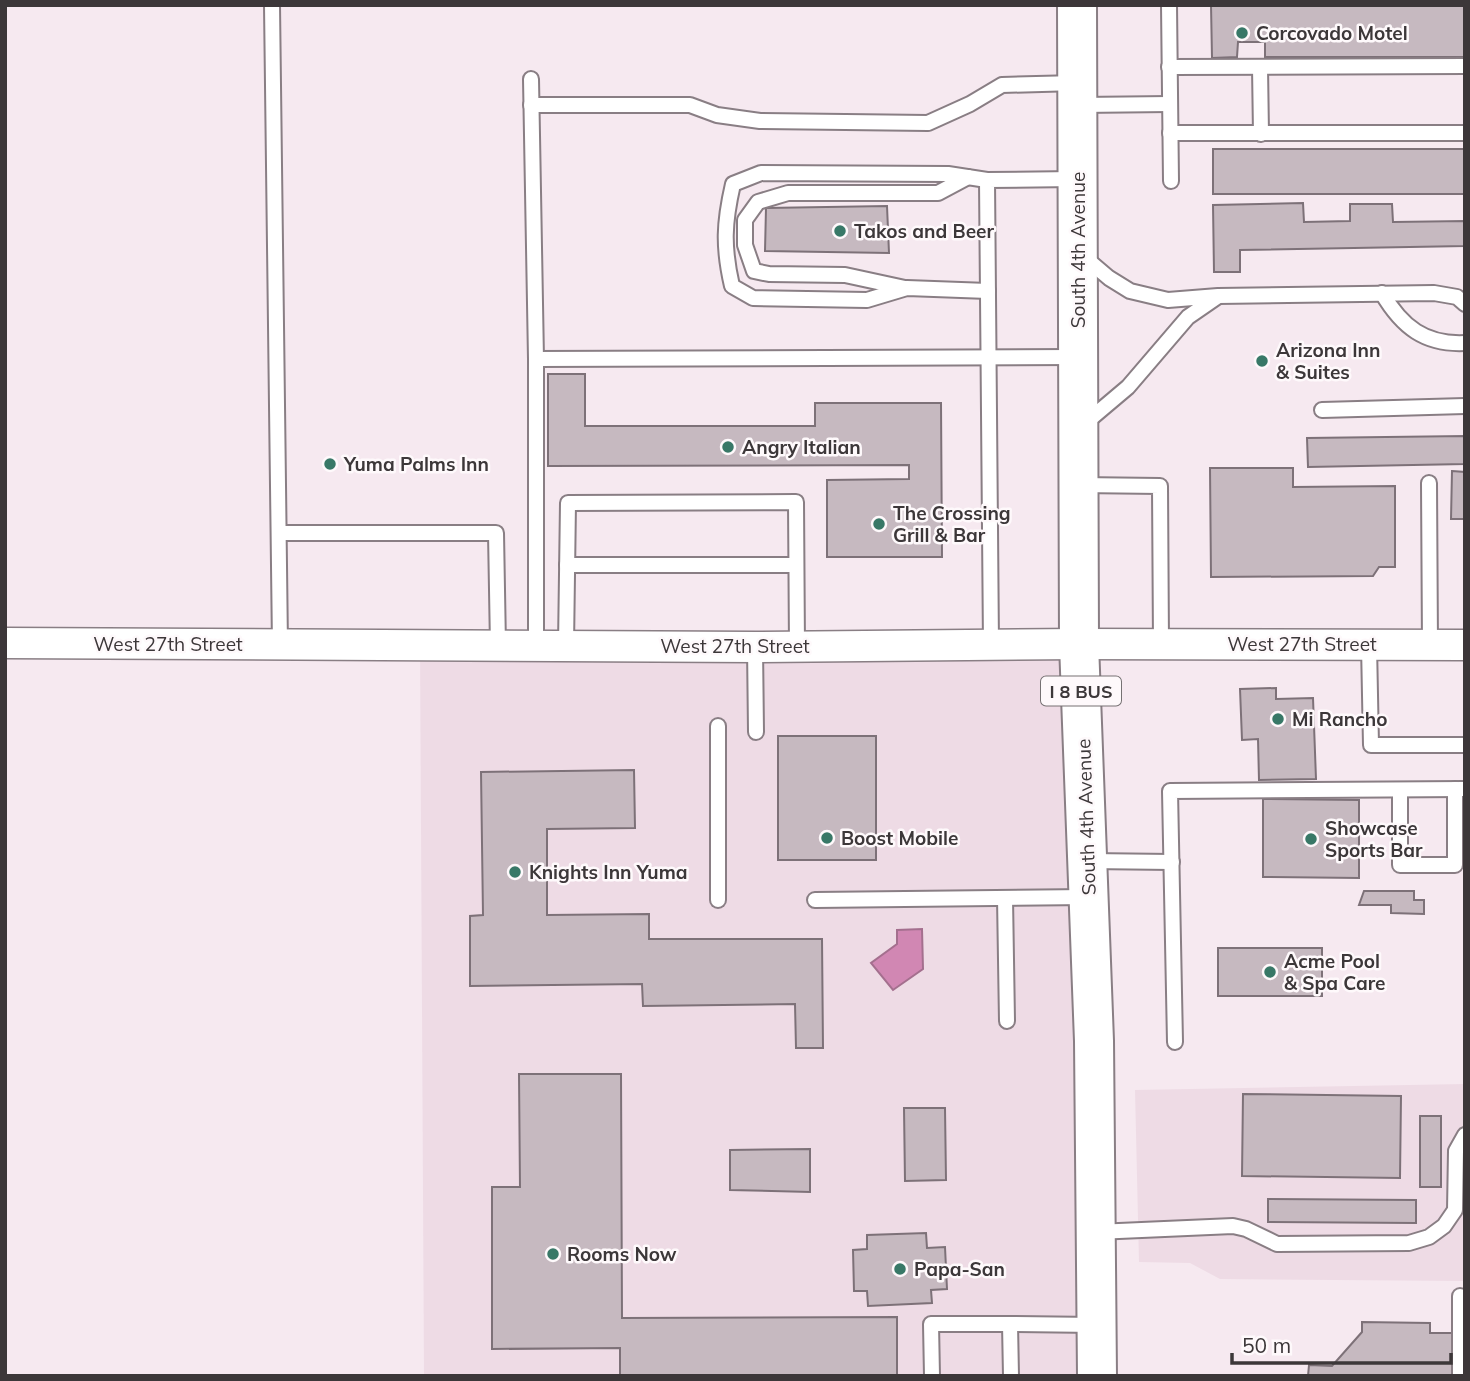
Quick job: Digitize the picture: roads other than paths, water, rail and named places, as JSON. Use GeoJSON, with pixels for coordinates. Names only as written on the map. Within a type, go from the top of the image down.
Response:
{"type":"FeatureCollection","features":[{"type":"Feature","properties":{"kind":"main road","name":"South 4th Avenue"},"geometry":{"type":"LineString","coordinates":[[1077,5],[1079,644],[1094,1041],[1097,1376]]}},
{"type":"Feature","properties":{"kind":"street","name":"West 27th Street"},"geometry":{"type":"LineString","coordinates":[[5,643],[755,647],[1465,645]]}},
{"type":"Feature","properties":{"kind":"lane"},"geometry":{"type":"LineString","coordinates":[[272,5],[280,645]]}},
{"type":"Feature","properties":{"kind":"lane"},"geometry":{"type":"LineString","coordinates":[[1169,5],[1171,181]]}},
{"type":"Feature","properties":{"kind":"lane"},"geometry":{"type":"LineString","coordinates":[[1170,67],[1465,66]]}},
{"type":"Feature","properties":{"kind":"lane"},"geometry":{"type":"LineString","coordinates":[[1260,67],[1261,134]]}},
{"type":"Feature","properties":{"kind":"lane"},"geometry":{"type":"LineString","coordinates":[[531,79],[536,359],[551,646]]}},
{"type":"Feature","properties":{"kind":"lane"},"geometry":{"type":"LineString","coordinates":[[531,105],[690,105],[717,115],[760,121],[928,123],[971,104],[1002,85],[1170,104]]}},
{"type":"Feature","properties":{"kind":"lane"},"geometry":{"type":"LineString","coordinates":[[1170,133],[1465,133]]}},
{"type":"Feature","properties":{"kind":"lane"},"geometry":{"type":"LineString","coordinates":[[907,288],[867,300],[753,298],[732,286],[725,254],[726,214],[733,184],[761,173],[948,174],[987,180],[1078,179]]}},
{"type":"Feature","properties":{"kind":"lane"},"geometry":{"type":"LineString","coordinates":[[968,177],[938,193],[788,192],[758,202],[745,220],[745,245],[754,271],[769,274],[845,275],[907,288],[988,292]]}},
{"type":"Feature","properties":{"kind":"lane"},"geometry":{"type":"LineString","coordinates":[[987,180],[990,645]]}},
{"type":"Feature","properties":{"kind":"lane"},"geometry":{"type":"LineString","coordinates":[[1078,252],[1109,278],[1130,290],[1168,300],[1218,296],[1434,293],[1457,297],[1465,304]]}},
{"type":"Feature","properties":{"kind":"lane"},"geometry":{"type":"LineString","coordinates":[[1382,293],[1407,327],[1445,344],[1465,343]]}},
{"type":"Feature","properties":{"kind":"lane"},"geometry":{"type":"LineString","coordinates":[[1079,429],[1128,387],[1188,317],[1218,296]]}},
{"type":"Feature","properties":{"kind":"lane"},"geometry":{"type":"LineString","coordinates":[[536,359],[1079,357]]}},
{"type":"Feature","properties":{"kind":"lane"},"geometry":{"type":"LineString","coordinates":[[1322,410],[1465,406]]}},
{"type":"Feature","properties":{"kind":"lane"},"geometry":{"type":"LineString","coordinates":[[1429,483],[1430,645]]}},
{"type":"Feature","properties":{"kind":"lane"},"geometry":{"type":"LineString","coordinates":[[1079,485],[1160,485],[1161,644]]}},
{"type":"Feature","properties":{"kind":"lane"},"geometry":{"type":"LineString","coordinates":[[551,646],[567,565],[568,503],[796,502],[797,647]]}},
{"type":"Feature","properties":{"kind":"lane"},"geometry":{"type":"LineString","coordinates":[[279,533],[496,533],[498,646]]}},
{"type":"Feature","properties":{"kind":"lane"},"geometry":{"type":"LineString","coordinates":[[567,565],[796,565]]}},
{"type":"Feature","properties":{"kind":"lane"},"geometry":{"type":"LineString","coordinates":[[1369,645],[1371,745],[1465,746]]}},
{"type":"Feature","properties":{"kind":"lane"},"geometry":{"type":"LineString","coordinates":[[755,647],[756,732]]}},
{"type":"Feature","properties":{"kind":"lane"},"geometry":{"type":"LineString","coordinates":[[718,726],[718,900]]}},
{"type":"Feature","properties":{"kind":"lane"},"geometry":{"type":"LineString","coordinates":[[1175,1042],[1170,791],[1460,789],[1455,865],[1400,865],[1400,790]]}},
{"type":"Feature","properties":{"kind":"lane"},"geometry":{"type":"LineString","coordinates":[[815,900],[1004,898],[1172,862]]}},
{"type":"Feature","properties":{"kind":"lane"},"geometry":{"type":"LineString","coordinates":[[1004,898],[1007,1021]]}},
{"type":"Feature","properties":{"kind":"lane"},"geometry":{"type":"LineString","coordinates":[[1094,1232],[1233,1226],[1246,1229],[1277,1244],[1409,1243],[1429,1237],[1444,1226],[1455,1210],[1456,1151],[1465,1135]]}},
{"type":"Feature","properties":{"kind":"lane"},"geometry":{"type":"LineString","coordinates":[[1460,1296],[1460,1376]]}},
{"type":"Feature","properties":{"kind":"lane"},"geometry":{"type":"LineString","coordinates":[[932,1376],[931,1324],[1096,1325]]}},
{"type":"Feature","properties":{"kind":"lane"},"geometry":{"type":"LineString","coordinates":[[1010,1324],[1011,1376]]}},
{"type":"Feature","properties":{"kind":"place","name":"Corcovado Motel"},"geometry":{"type":"Point","coordinates":[1242,33]}},
{"type":"Feature","properties":{"kind":"place","name":"Takos and Beer"},"geometry":{"type":"Point","coordinates":[840,231]}},
{"type":"Feature","properties":{"kind":"place","name":"Arizona Inn & Suites"},"geometry":{"type":"Point","coordinates":[1262,361]}},
{"type":"Feature","properties":{"kind":"place","name":"Angry Italian"},"geometry":{"type":"Point","coordinates":[728,447]}},
{"type":"Feature","properties":{"kind":"place","name":"Yuma Palms Inn"},"geometry":{"type":"Point","coordinates":[330,464]}},
{"type":"Feature","properties":{"kind":"place","name":"The Crossing Grill & Bar"},"geometry":{"type":"Point","coordinates":[879,524]}},
{"type":"Feature","properties":{"kind":"place","name":"Mi Rancho"},"geometry":{"type":"Point","coordinates":[1278,719]}},
{"type":"Feature","properties":{"kind":"place","name":"Boost Mobile"},"geometry":{"type":"Point","coordinates":[827,838]}},
{"type":"Feature","properties":{"kind":"place","name":"Showcase Sports Bar"},"geometry":{"type":"Point","coordinates":[1311,839]}},
{"type":"Feature","properties":{"kind":"place","name":"Knights Inn Yuma"},"geometry":{"type":"Point","coordinates":[515,872]}},
{"type":"Feature","properties":{"kind":"place","name":"Acme Pool & Spa Care"},"geometry":{"type":"Point","coordinates":[1270,972]}},
{"type":"Feature","properties":{"kind":"place","name":"Rooms Now"},"geometry":{"type":"Point","coordinates":[553,1254]}},
{"type":"Feature","properties":{"kind":"place","name":"Papa-San"},"geometry":{"type":"Point","coordinates":[900,1269]}}]}
